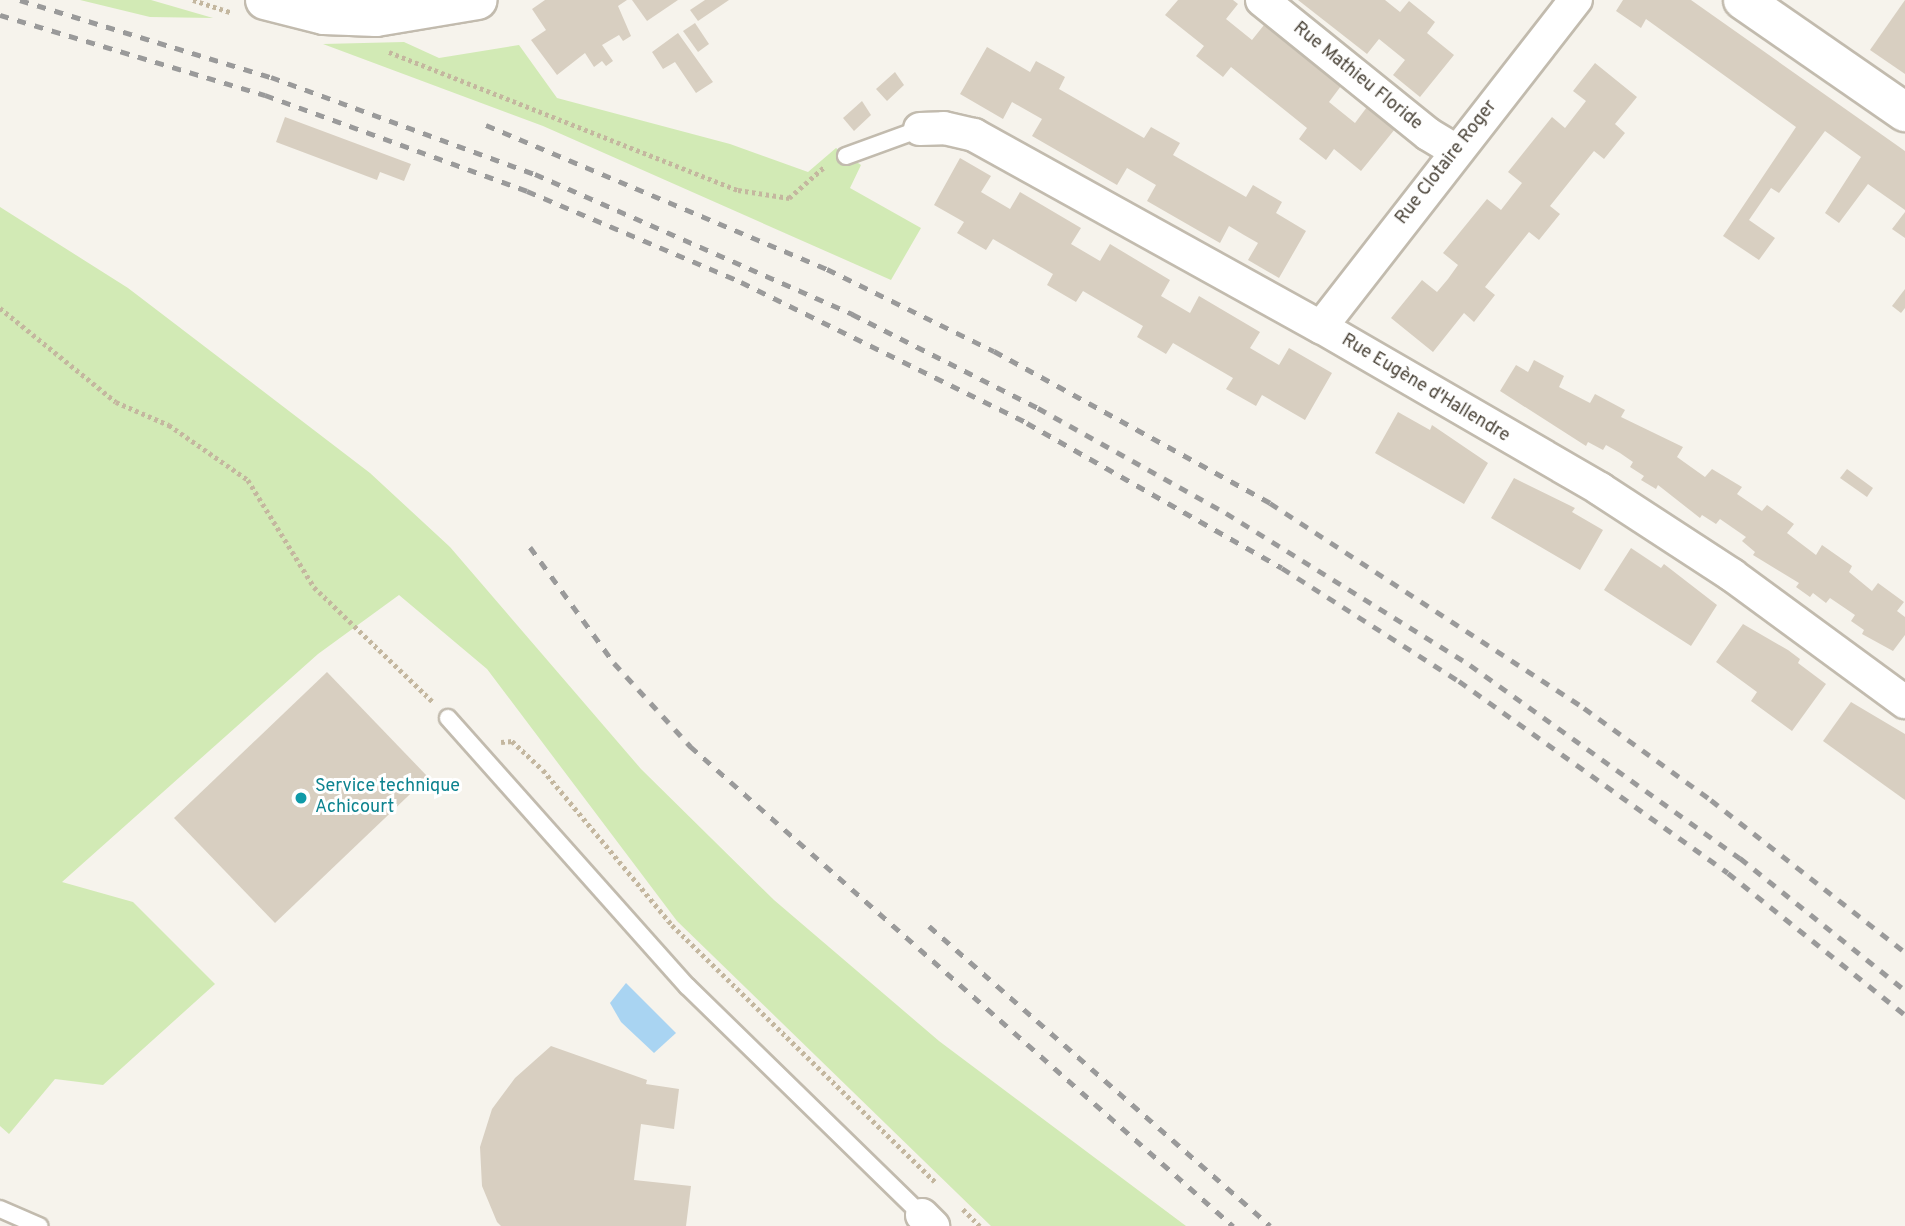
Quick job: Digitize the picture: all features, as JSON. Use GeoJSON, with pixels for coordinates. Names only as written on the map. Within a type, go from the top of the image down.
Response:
{"type":"FeatureCollection","features":[{"type":"Feature","properties":{"kind":"street"},"geometry":{"type":"LineString","coordinates":[[265,0],[324,15],[376,17],[478,0]]}},
{"type":"Feature","properties":{"kind":"street","name":"Rue Mathieu Floride"},"geometry":{"type":"LineString","coordinates":[[1262,0],[1428,134],[1455,150]]}},
{"type":"Feature","properties":{"kind":"street","name":"Rue Clotaire Roger"},"geometry":{"type":"LineString","coordinates":[[1321,327],[1455,150],[1576,0]]}},
{"type":"Feature","properties":{"kind":"street"},"geometry":{"type":"LineString","coordinates":[[1743,0],[1905,112]]}},
{"type":"Feature","properties":{"kind":"street","name":"Rue Eugène d'Hallendre"},"geometry":{"type":"LineString","coordinates":[[920,129],[944,128],[974,135],[1321,327],[1611,496],[1732,575],[1905,702]]}},
{"type":"Feature","properties":{"kind":"lane"},"geometry":{"type":"LineString","coordinates":[[846,156],[920,129]]}},
{"type":"Feature","properties":{"kind":"lane"},"geometry":{"type":"LineString","coordinates":[[448,718],[687,986],[927,1221]]}},
{"type":"Feature","properties":{"kind":"lane"},"geometry":{"type":"LineString","coordinates":[[0,1209],[39,1226]]}},
{"type":"Feature","properties":{"kind":"path"},"geometry":{"type":"LineString","coordinates":[[387,51],[738,190],[789,198],[829,162],[846,156]]}},
{"type":"Feature","properties":{"kind":"path"},"geometry":{"type":"LineString","coordinates":[[0,308],[116,402],[169,425],[247,480],[314,587],[448,718]]}},
{"type":"Feature","properties":{"kind":"path"},"geometry":{"type":"LineString","coordinates":[[473,745],[512,741],[543,770],[673,925],[946,1193]]}},
{"type":"Feature","properties":{"kind":"path"},"geometry":{"type":"LineString","coordinates":[[955,1201],[980,1226]]}},
{"type":"Feature","properties":{"kind":"green space"},"geometry":{"type":"Polygon","coordinates":[[[80,0],[151,0],[213,18],[150,17],[80,0]]]}},
{"type":"Feature","properties":{"kind":"green space"},"geometry":{"type":"Polygon","coordinates":[[[404,42],[439,58],[519,45],[557,98],[730,144],[808,172],[836,148],[861,165],[850,188],[921,228],[891,280],[543,126],[323,44],[404,42]]]}},
{"type":"Feature","properties":{"kind":"green space"},"geometry":{"type":"Polygon","coordinates":[[[0,207],[128,288],[370,473],[450,547],[641,769],[774,900],[939,1041],[1186,1226],[991,1226],[677,921],[487,669],[399,595],[318,654],[62,882],[133,902],[215,984],[103,1085],[55,1079],[9,1134],[0,1126],[0,207]]]}},
{"type":"Feature","properties":{"kind":"water"},"geometry":{"type":"Polygon","coordinates":[[[626,983],[676,1033],[654,1053],[621,1022],[610,1003],[626,983]]]}},
{"type":"Feature","properties":{"kind":"building"},"geometry":{"type":"Polygon","coordinates":[[[545,0],[627,0],[618,6],[631,36],[623,41],[619,35],[602,45],[613,61],[606,66],[602,61],[594,67],[585,53],[557,75],[531,40],[546,30],[532,9],[545,0]]]}},
{"type":"Feature","properties":{"kind":"building"},"geometry":{"type":"Polygon","coordinates":[[[632,0],[678,0],[647,21],[632,0]]]}},
{"type":"Feature","properties":{"kind":"building"},"geometry":{"type":"Polygon","coordinates":[[[705,0],[729,0],[698,21],[690,10],[705,0]]]}},
{"type":"Feature","properties":{"kind":"building"},"geometry":{"type":"Polygon","coordinates":[[[1178,0],[1233,0],[1238,4],[1226,19],[1252,40],[1264,25],[1341,86],[1329,102],[1355,123],[1367,107],[1395,129],[1361,171],[1334,149],[1326,160],[1299,139],[1307,128],[1231,67],[1223,77],[1196,56],[1204,46],[1165,15],[1178,0]]]}},
{"type":"Feature","properties":{"kind":"building"},"geometry":{"type":"Polygon","coordinates":[[[1298,0],[1385,0],[1400,12],[1409,1],[1435,22],[1427,33],[1454,55],[1420,97],[1393,75],[1405,60],[1379,39],[1367,54],[1298,0]]]}},
{"type":"Feature","properties":{"kind":"building"},"geometry":{"type":"Polygon","coordinates":[[[1623,0],[1691,0],[1905,151],[1905,210],[1868,184],[1839,223],[1825,213],[1861,157],[1825,131],[1779,193],[1771,188],[1749,220],[1775,238],[1759,260],[1723,236],[1796,127],[1646,19],[1641,28],[1616,11],[1623,0]]]}},
{"type":"Feature","properties":{"kind":"building"},"geometry":{"type":"Polygon","coordinates":[[[1905,0],[1905,74],[1870,50],[1905,0]]]}},
{"type":"Feature","properties":{"kind":"building"},"geometry":{"type":"Polygon","coordinates":[[[695,23],[709,44],[698,52],[683,31],[695,23]]]}},
{"type":"Feature","properties":{"kind":"building"},"geometry":{"type":"Polygon","coordinates":[[[678,33],[713,82],[696,93],[675,62],[663,69],[652,52],[678,33]]]}},
{"type":"Feature","properties":{"kind":"building"},"geometry":{"type":"Polygon","coordinates":[[[987,47],[1030,72],[1036,61],[1065,77],[1059,89],[1144,138],[1151,127],[1180,143],[1173,155],[1246,197],[1253,185],[1282,202],[1276,213],[1306,231],[1279,278],[1248,260],[1258,243],[1229,226],[1220,243],[1147,201],[1156,185],[1127,168],[1117,185],[1032,136],[1042,119],[1012,102],[1003,119],[960,94],[987,47]]]}},
{"type":"Feature","properties":{"kind":"building"},"geometry":{"type":"Polygon","coordinates":[[[1595,63],[1637,97],[1615,124],[1625,133],[1604,159],[1594,151],[1550,206],[1560,214],[1539,240],[1529,232],[1485,287],[1495,295],[1474,322],[1464,313],[1433,352],[1391,318],[1422,280],[1437,292],[1448,279],[1458,265],[1443,253],[1487,199],[1501,210],[1522,183],[1508,172],[1552,117],[1565,128],[1586,101],[1573,91],[1595,63]]]}},
{"type":"Feature","properties":{"kind":"building"},"geometry":{"type":"Polygon","coordinates":[[[895,72],[904,85],[887,101],[876,89],[895,72]]]}},
{"type":"Feature","properties":{"kind":"building"},"geometry":{"type":"Polygon","coordinates":[[[862,101],[871,115],[854,131],[843,118],[862,101]]]}},
{"type":"Feature","properties":{"kind":"building"},"geometry":{"type":"Polygon","coordinates":[[[285,117],[411,164],[404,181],[380,172],[377,180],[276,142],[285,117]]]}},
{"type":"Feature","properties":{"kind":"building"},"geometry":{"type":"Polygon","coordinates":[[[960,158],[991,176],[981,192],[1010,209],[1020,192],[1081,228],[1071,244],[1100,261],[1110,244],[1170,280],[1161,296],[1190,313],[1199,296],[1260,332],[1250,348],[1279,365],[1289,348],[1332,373],[1305,420],[1262,395],[1256,406],[1226,389],[1233,378],[1173,343],[1166,354],[1137,337],[1143,326],[1083,291],[1076,302],[1047,285],[1053,274],[993,239],[986,250],[957,233],[964,222],[934,205],[960,158]]]}},
{"type":"Feature","properties":{"kind":"building"},"geometry":{"type":"Polygon","coordinates":[[[1905,212],[1905,238],[1892,229],[1905,212]]]}},
{"type":"Feature","properties":{"kind":"building"},"geometry":{"type":"Polygon","coordinates":[[[1905,289],[1905,308],[1901,313],[1892,306],[1905,289]]]}},
{"type":"Feature","properties":{"kind":"building"},"geometry":{"type":"Polygon","coordinates":[[[1534,360],[1564,376],[1559,387],[1590,403],[1595,394],[1625,410],[1621,417],[1683,447],[1677,457],[1705,477],[1712,469],[1742,487],[1737,494],[1762,511],[1767,505],[1794,524],[1787,533],[1816,555],[1822,545],[1852,566],[1849,572],[1872,591],[1878,583],[1904,602],[1897,611],[1905,617],[1905,635],[1893,651],[1862,634],[1864,630],[1851,621],[1855,615],[1830,598],[1826,603],[1813,593],[1810,597],[1796,587],[1799,583],[1753,555],[1755,552],[1742,541],[1746,537],[1720,519],[1716,524],[1702,515],[1700,518],[1658,485],[1656,489],[1641,480],[1644,476],[1630,467],[1633,462],[1620,453],[1606,445],[1603,450],[1588,442],[1586,446],[1500,391],[1516,365],[1528,372],[1534,360]]]}},
{"type":"Feature","properties":{"kind":"building"},"geometry":{"type":"Polygon","coordinates":[[[1398,412],[1430,430],[1432,425],[1488,463],[1464,504],[1375,453],[1398,412]]]}},
{"type":"Feature","properties":{"kind":"building"},"geometry":{"type":"Polygon","coordinates":[[[1847,469],[1873,488],[1867,497],[1840,478],[1847,469]]]}},
{"type":"Feature","properties":{"kind":"building"},"geometry":{"type":"Polygon","coordinates":[[[1514,478],[1575,508],[1572,512],[1603,530],[1580,570],[1491,518],[1514,478]]]}},
{"type":"Feature","properties":{"kind":"building"},"geometry":{"type":"Polygon","coordinates":[[[1631,548],[1661,568],[1664,564],[1717,605],[1691,646],[1604,590],[1631,548]]]}},
{"type":"Feature","properties":{"kind":"building"},"geometry":{"type":"Polygon","coordinates":[[[1743,624],[1788,650],[1800,659],[1798,663],[1826,684],[1792,731],[1751,701],[1757,692],[1716,662],[1743,624]]]}},
{"type":"Feature","properties":{"kind":"building","name":"Service technique Achicourt"},"geometry":{"type":"Polygon","coordinates":[[[327,672],[428,777],[275,923],[174,818],[327,672]]]}},
{"type":"Feature","properties":{"kind":"building"},"geometry":{"type":"Polygon","coordinates":[[[1851,702],[1905,734],[1905,800],[1823,741],[1851,702]]]}},
{"type":"Feature","properties":{"kind":"building"},"geometry":{"type":"Polygon","coordinates":[[[551,1046],[647,1080],[646,1084],[679,1089],[674,1129],[641,1124],[634,1180],[691,1186],[686,1226],[501,1226],[497,1222],[482,1186],[480,1147],[492,1109],[515,1078],[551,1046]]]}},
{"type":"Feature","properties":{"kind":"railway"},"geometry":{"type":"LineString","coordinates":[[20,0],[271,77],[535,174],[852,314],[1038,408],[1226,513],[1470,665],[1740,858],[1905,990]]}},
{"type":"Feature","properties":{"kind":"railway"},"geometry":{"type":"LineString","coordinates":[[0,15],[265,95],[527,191],[741,282],[1027,423],[1282,568],[1459,681],[1728,873],[1905,1015]]}},
{"type":"Feature","properties":{"kind":"railway"},"geometry":{"type":"LineString","coordinates":[[486,125],[827,269],[994,351],[1270,503],[1584,708],[1711,800],[1905,952]]}},
{"type":"Feature","properties":{"kind":"railway"},"geometry":{"type":"LineString","coordinates":[[530,547],[614,663],[690,746],[1233,1226]]}},
{"type":"Feature","properties":{"kind":"railway"},"geometry":{"type":"LineString","coordinates":[[929,926],[1270,1226]]}},
{"type":"Feature","properties":{"kind":"place","name":"Service technique Achicourt"},"geometry":{"type":"Point","coordinates":[301,798]}}]}
